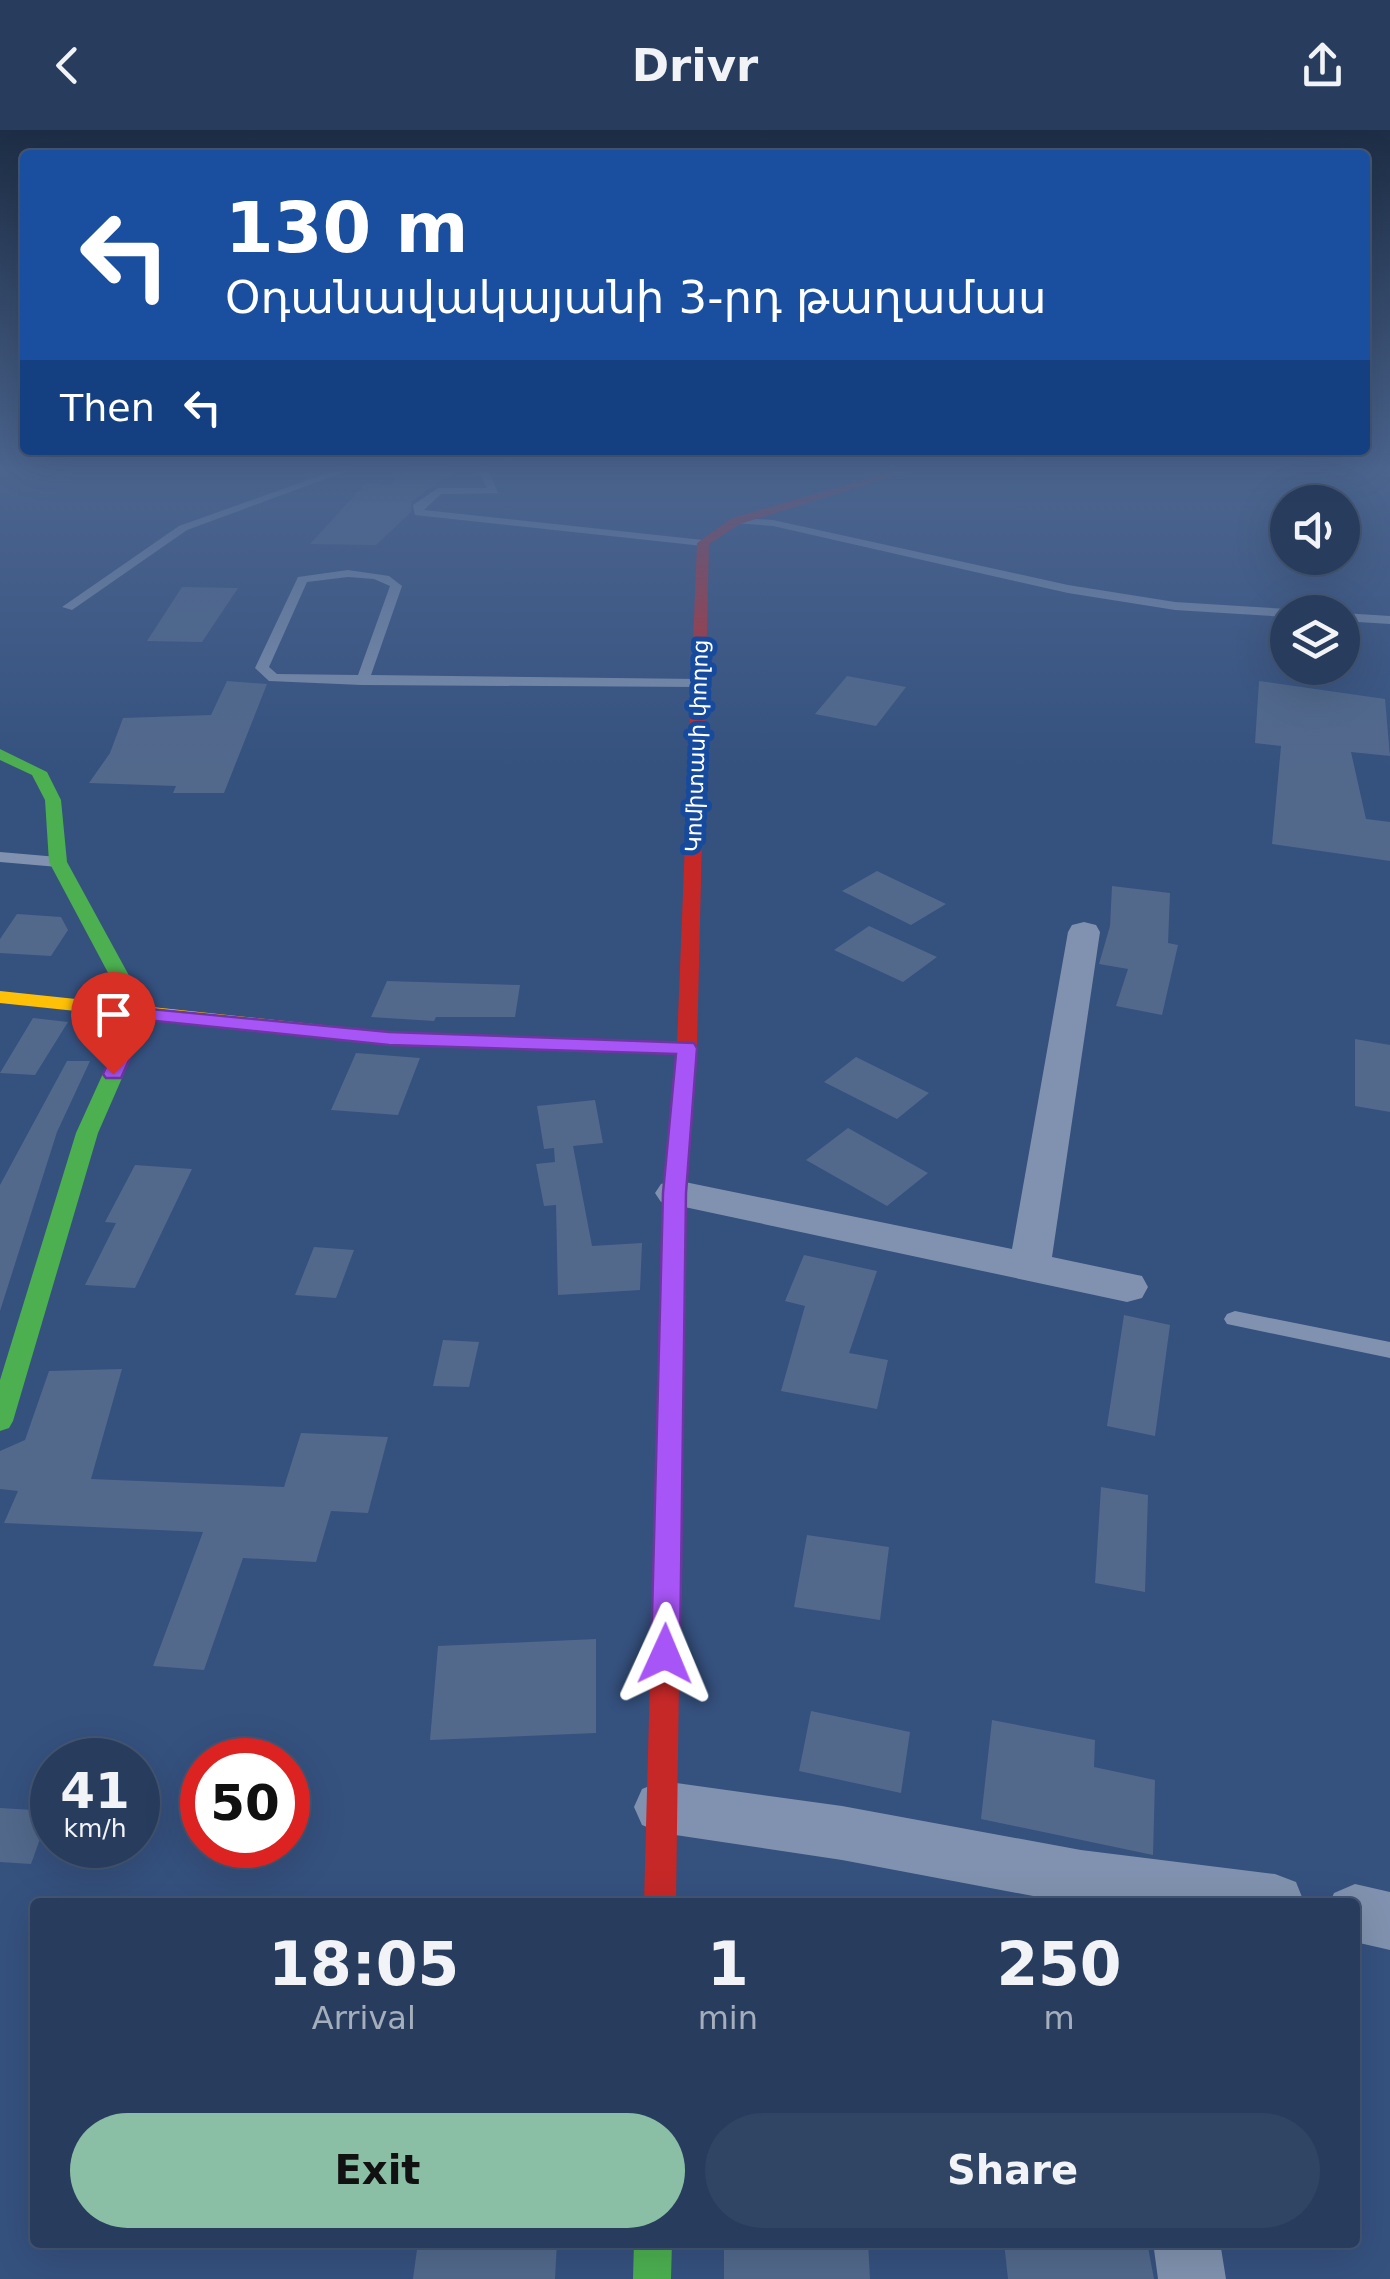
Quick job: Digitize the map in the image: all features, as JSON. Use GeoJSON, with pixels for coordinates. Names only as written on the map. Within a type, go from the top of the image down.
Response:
{"type":"FeatureCollection","features":[{"type":"Feature","properties":{"kind":"main road","name":"Կոմիտասի փողոց"},"geometry":{"type":"LineString","coordinates":[[660,1898],[675,1193],[687,1048],[702,570]]}},
{"type":"Feature","properties":{"kind":"main road"},"geometry":{"type":"LineString","coordinates":[[0,754],[39,772],[53,800],[58,862],[140,1014]]}},
{"type":"Feature","properties":{"kind":"main road"},"geometry":{"type":"LineString","coordinates":[[0,997],[389,1038],[687,1048]]}},
{"type":"Feature","properties":{"kind":"main road"},"geometry":{"type":"LineString","coordinates":[[0,1421],[87,1133],[140,1014]]}},
{"type":"Feature","properties":{"kind":"main road"},"geometry":{"type":"LineString","coordinates":[[652,2279],[653,2248]]}},
{"type":"Feature","properties":{"kind":"street"},"geometry":{"type":"LineString","coordinates":[[1030,1267],[1084,932]]}},
{"type":"Feature","properties":{"kind":"street"},"geometry":{"type":"LineString","coordinates":[[675,1193],[1127,1287]]}},
{"type":"Feature","properties":{"kind":"street"},"geometry":{"type":"LineString","coordinates":[[662,1807],[842,1834],[1097,1890],[1216,1898]]}},
{"type":"Feature","properties":{"kind":"street"},"geometry":{"type":"LineString","coordinates":[[1360,1914],[1390,1921]]}},
{"type":"Feature","properties":{"kind":"street"},"geometry":{"type":"LineString","coordinates":[[1187,2248],[1192,2279]]}},
{"type":"Feature","properties":{"kind":"lane"},"geometry":{"type":"LineString","coordinates":[[68,607],[122,570]]}},
{"type":"Feature","properties":{"kind":"lane"},"geometry":{"type":"LineString","coordinates":[[984,570],[1175,606],[1270,613]]}},
{"type":"Feature","properties":{"kind":"lane"},"geometry":{"type":"LineString","coordinates":[[362,680],[396,586],[381,577],[316,575],[302,580],[262,668],[274,678],[362,680],[699,683]]}},
{"type":"Feature","properties":{"kind":"lane"},"geometry":{"type":"LineString","coordinates":[[1360,618],[1390,620]]}},
{"type":"Feature","properties":{"kind":"lane"},"geometry":{"type":"LineString","coordinates":[[0,857],[58,862]]}},
{"type":"Feature","properties":{"kind":"lane"},"geometry":{"type":"LineString","coordinates":[[1235,1320],[1390,1350]]}},
{"type":"Feature","properties":{"kind":"building"},"geometry":{"type":"Polygon","coordinates":[[[182,587],[238,588],[202,642],[147,641],[182,587]]]}},
{"type":"Feature","properties":{"kind":"building"},"geometry":{"type":"Polygon","coordinates":[[[847,676],[906,687],[876,726],[815,714],[847,676]]]}},
{"type":"Feature","properties":{"kind":"building"},"geometry":{"type":"Polygon","coordinates":[[[227,681],[267,684],[224,793],[173,793],[176,786],[89,783],[110,753],[123,718],[211,715],[227,681]]]}},
{"type":"Feature","properties":{"kind":"building"},"geometry":{"type":"Polygon","coordinates":[[[1259,681],[1385,699],[1390,756],[1351,752],[1366,819],[1390,822],[1390,861],[1272,844],[1281,746],[1255,743],[1259,681]]]}},
{"type":"Feature","properties":{"kind":"building"},"geometry":{"type":"Polygon","coordinates":[[[877,871],[946,904],[911,925],[842,891],[877,871]]]}},
{"type":"Feature","properties":{"kind":"building"},"geometry":{"type":"Polygon","coordinates":[[[1112,886],[1170,893],[1168,943],[1178,945],[1162,1015],[1116,1006],[1128,969],[1099,964],[1110,926],[1112,886]]]}},
{"type":"Feature","properties":{"kind":"building"},"geometry":{"type":"Polygon","coordinates":[[[17,914],[61,917],[68,930],[51,956],[0,953],[0,939],[17,914]]]}},
{"type":"Feature","properties":{"kind":"building"},"geometry":{"type":"Polygon","coordinates":[[[869,926],[937,957],[903,982],[834,950],[869,926]]]}},
{"type":"Feature","properties":{"kind":"building"},"geometry":{"type":"Polygon","coordinates":[[[387,981],[520,985],[515,1017],[436,1017],[434,1021],[371,1017],[387,981]]]}},
{"type":"Feature","properties":{"kind":"building"},"geometry":{"type":"Polygon","coordinates":[[[33,1018],[68,1022],[35,1075],[0,1073],[33,1018]]]}},
{"type":"Feature","properties":{"kind":"building"},"geometry":{"type":"Polygon","coordinates":[[[1355,1039],[1390,1045],[1390,1112],[1355,1106],[1355,1039]]]}},
{"type":"Feature","properties":{"kind":"building"},"geometry":{"type":"Polygon","coordinates":[[[356,1053],[420,1058],[398,1115],[331,1110],[356,1053]]]}},
{"type":"Feature","properties":{"kind":"building"},"geometry":{"type":"Polygon","coordinates":[[[856,1057],[929,1093],[897,1119],[824,1082],[856,1057]]]}},
{"type":"Feature","properties":{"kind":"building"},"geometry":{"type":"Polygon","coordinates":[[[67,1061],[90,1061],[57,1132],[0,1311],[0,1185],[67,1061]]]}},
{"type":"Feature","properties":{"kind":"building"},"geometry":{"type":"Polygon","coordinates":[[[595,1100],[603,1143],[573,1146],[592,1246],[642,1243],[640,1290],[558,1295],[556,1205],[544,1206],[536,1164],[555,1162],[554,1148],[544,1149],[537,1106],[595,1100]]]}},
{"type":"Feature","properties":{"kind":"building"},"geometry":{"type":"Polygon","coordinates":[[[848,1128],[928,1173],[887,1206],[806,1160],[848,1128]]]}},
{"type":"Feature","properties":{"kind":"building"},"geometry":{"type":"Polygon","coordinates":[[[135,1165],[192,1169],[135,1288],[85,1285],[116,1223],[105,1222],[135,1165]]]}},
{"type":"Feature","properties":{"kind":"building"},"geometry":{"type":"Polygon","coordinates":[[[314,1247],[354,1250],[336,1298],[295,1295],[314,1247]]]}},
{"type":"Feature","properties":{"kind":"building"},"geometry":{"type":"Polygon","coordinates":[[[804,1255],[877,1271],[849,1353],[888,1360],[877,1409],[781,1391],[805,1306],[785,1301],[804,1255]]]}},
{"type":"Feature","properties":{"kind":"building"},"geometry":{"type":"Polygon","coordinates":[[[1124,1315],[1170,1325],[1155,1436],[1107,1426],[1124,1315]]]}},
{"type":"Feature","properties":{"kind":"building"},"geometry":{"type":"Polygon","coordinates":[[[443,1340],[479,1342],[469,1387],[433,1386],[443,1340]]]}},
{"type":"Feature","properties":{"kind":"building"},"geometry":{"type":"Polygon","coordinates":[[[122,1369],[91,1479],[284,1487],[301,1433],[388,1437],[368,1513],[331,1511],[316,1562],[243,1558],[204,1670],[153,1666],[203,1532],[4,1523],[18,1491],[0,1489],[0,1451],[25,1440],[49,1371],[122,1369]]]}},
{"type":"Feature","properties":{"kind":"building"},"geometry":{"type":"Polygon","coordinates":[[[1101,1487],[1148,1495],[1145,1592],[1095,1583],[1101,1487]]]}},
{"type":"Feature","properties":{"kind":"building"},"geometry":{"type":"Polygon","coordinates":[[[807,1535],[889,1547],[880,1620],[794,1607],[807,1535]]]}},
{"type":"Feature","properties":{"kind":"building"},"geometry":{"type":"Polygon","coordinates":[[[596,1639],[596,1733],[430,1740],[438,1646],[596,1639]]]}},
{"type":"Feature","properties":{"kind":"building"},"geometry":{"type":"Polygon","coordinates":[[[811,1711],[910,1732],[901,1793],[799,1771],[811,1711]]]}},
{"type":"Feature","properties":{"kind":"building"},"geometry":{"type":"Polygon","coordinates":[[[992,1720],[1095,1740],[1094,1767],[1155,1780],[1153,1855],[981,1819],[992,1720]]]}},
{"type":"Feature","properties":{"kind":"building"},"geometry":{"type":"Polygon","coordinates":[[[0,1808],[30,1810],[30,1864],[0,1862],[0,1808]]]}},
{"type":"Feature","properties":{"kind":"building"},"geometry":{"type":"Polygon","coordinates":[[[417,2248],[557,2248],[555,2279],[413,2279],[417,2248]]]}},
{"type":"Feature","properties":{"kind":"building"},"geometry":{"type":"Polygon","coordinates":[[[724,2248],[868,2248],[870,2279],[724,2279],[724,2248]]]}},
{"type":"Feature","properties":{"kind":"building"},"geometry":{"type":"Polygon","coordinates":[[[1005,2248],[1148,2248],[1154,2279],[1008,2279],[1005,2248]]]}},
{"type":"Feature","properties":{"kind":"traffic: fast"},"geometry":{"type":"LineString","coordinates":[[0,754],[39,772],[53,800],[58,862],[140,1014],[87,1133],[0,1421]]}},
{"type":"Feature","properties":{"kind":"traffic: fast"},"geometry":{"type":"LineString","coordinates":[[669,1455],[675,1193],[687,1041]]}},
{"type":"Feature","properties":{"kind":"traffic: fast"},"geometry":{"type":"LineString","coordinates":[[652,2279],[653,2248]]}},
{"type":"Feature","properties":{"kind":"traffic: slow"},"geometry":{"type":"LineString","coordinates":[[0,997],[389,1038],[454,1040]]}},
{"type":"Feature","properties":{"kind":"traffic: jam"},"geometry":{"type":"LineString","coordinates":[[687,1041],[702,570]]}},
{"type":"Feature","properties":{"kind":"traffic: jam"},"geometry":{"type":"LineString","coordinates":[[454,1040],[687,1048]]}},
{"type":"Feature","properties":{"kind":"traffic: jam"},"geometry":{"type":"LineString","coordinates":[[660,1898],[669,1455]]}},
{"type":"Feature","properties":{"kind":"route"},"geometry":{"type":"LineString","coordinates":[[113,1074],[140,1014],[389,1038],[687,1048],[675,1193],[665,1654]]}}]}
